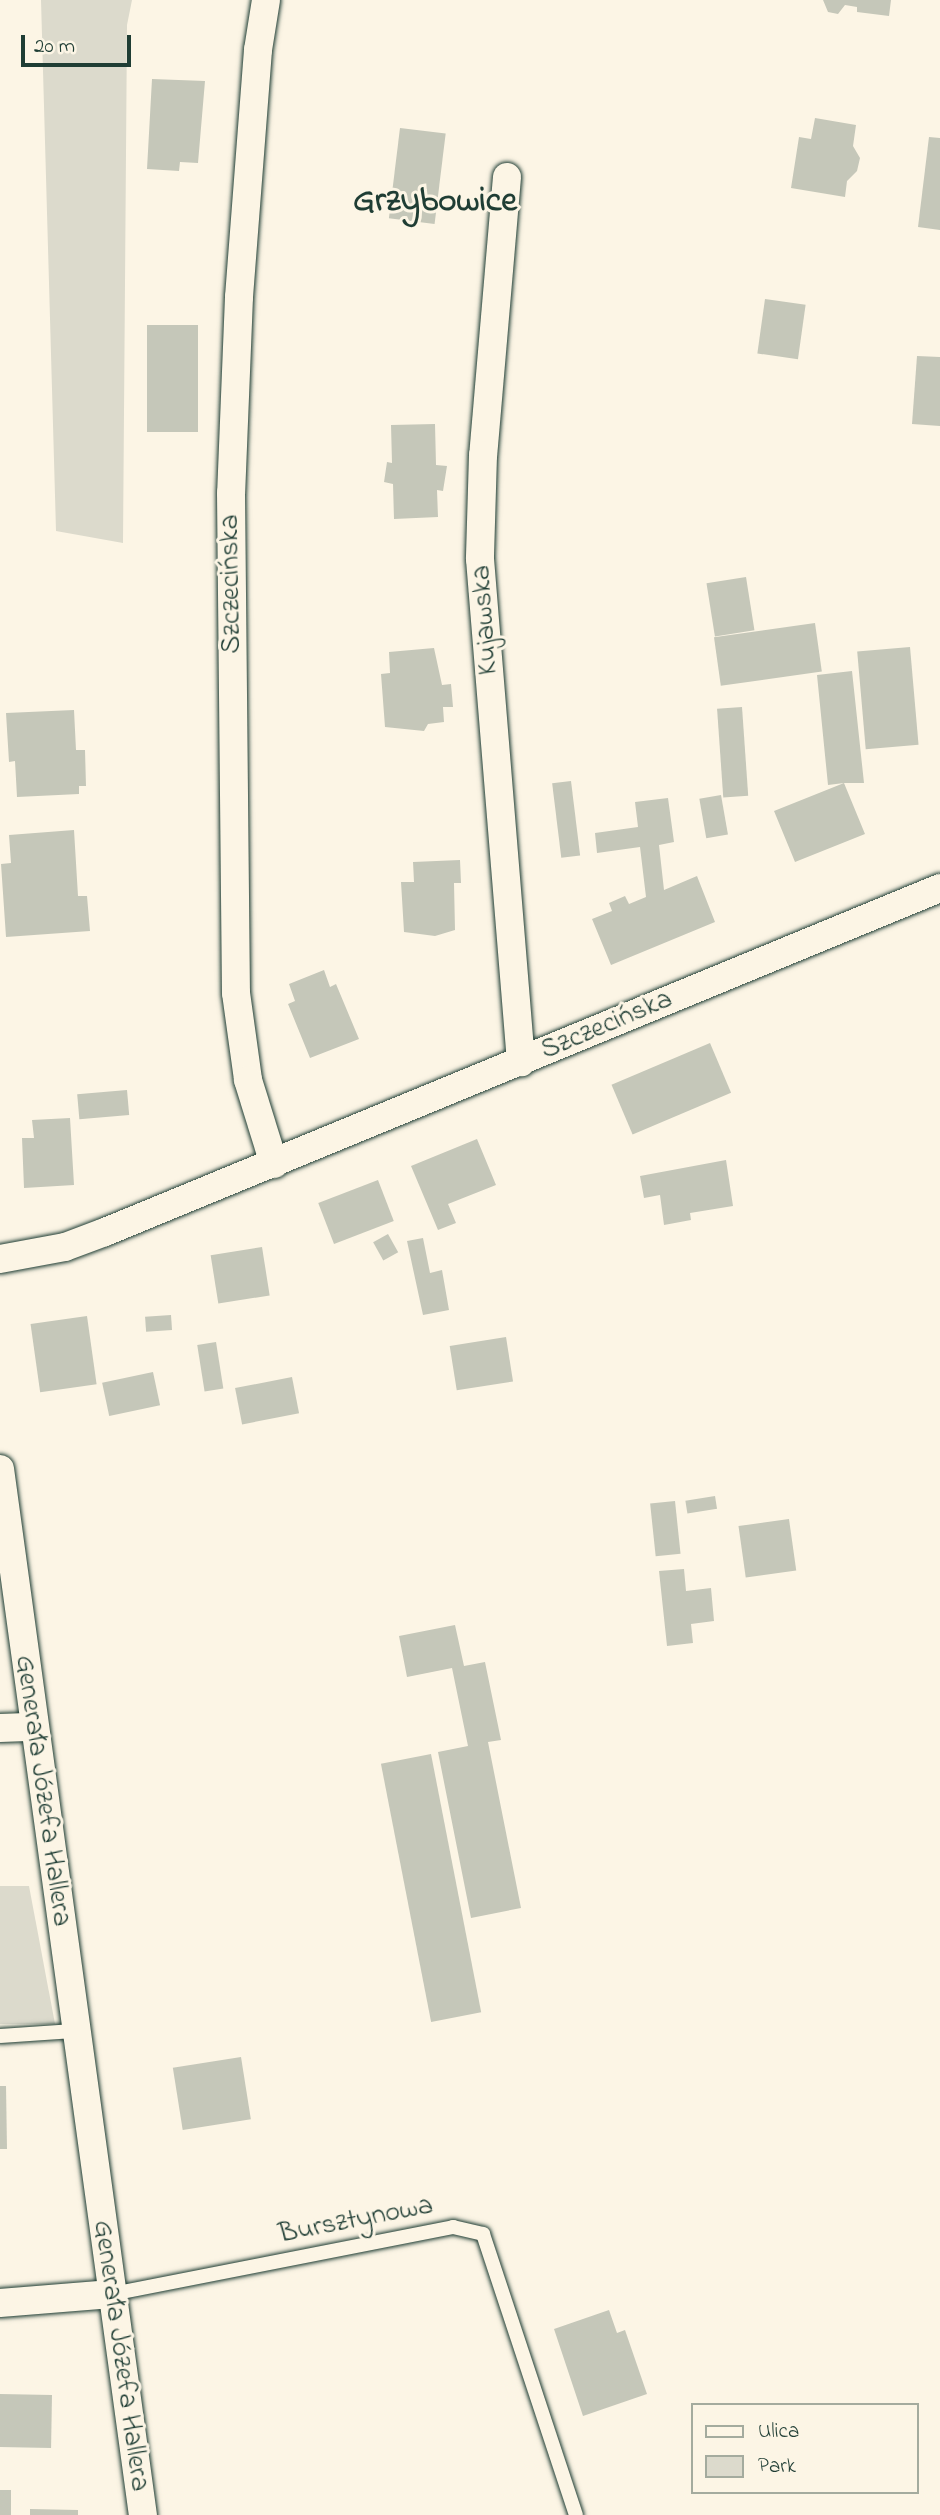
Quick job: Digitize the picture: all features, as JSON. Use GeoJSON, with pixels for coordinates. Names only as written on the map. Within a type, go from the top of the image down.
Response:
{"type":"FeatureCollection","features":[{"type":"Feature","properties":{"kind":"street","name":"Szczecińska"},"geometry":{"type":"LineString","coordinates":[[266,0],[258,50],[239,297],[231,520],[236,993],[248,1080],[274,1164]]}},
{"type":"Feature","properties":{"kind":"street","name":"Kujawska"},"geometry":{"type":"LineString","coordinates":[[507,177],[483,455],[480,559],[521,1062]]}},
{"type":"Feature","properties":{"kind":"street","name":"Szczecińska"},"geometry":{"type":"LineString","coordinates":[[0,1259],[65,1247],[274,1164],[940,888]]}},
{"type":"Feature","properties":{"kind":"street","name":"Generała Józefa Hallera"},"geometry":{"type":"LineString","coordinates":[[0,1469],[74,2031],[143,2515]]}},
{"type":"Feature","properties":{"kind":"street"},"geometry":{"type":"LineString","coordinates":[[0,1728],[34,1727]]}},
{"type":"Feature","properties":{"kind":"street"},"geometry":{"type":"LineString","coordinates":[[0,2303],[112,2294]]}},
{"type":"Feature","properties":{"kind":"lane"},"geometry":{"type":"LineString","coordinates":[[0,2036],[74,2031]]}},
{"type":"Feature","properties":{"kind":"lane","name":"Bursztynowa"},"geometry":{"type":"LineString","coordinates":[[112,2294],[453,2227],[483,2234],[576,2515]]}},
{"type":"Feature","properties":{"kind":"green space"},"geometry":{"type":"Polygon","coordinates":[[[41,0],[132,0],[127,25],[123,543],[56,531],[41,0]]]}},
{"type":"Feature","properties":{"kind":"green space"},"geometry":{"type":"Polygon","coordinates":[[[0,1886],[29,1886],[55,2024],[0,2024],[0,1886]]]}},
{"type":"Feature","properties":{"kind":"building"},"geometry":{"type":"Polygon","coordinates":[[[823,0],[891,0],[889,16],[857,12],[857,7],[845,5],[838,14],[828,12],[823,0]]]}},
{"type":"Feature","properties":{"kind":"building"},"geometry":{"type":"Polygon","coordinates":[[[152,79],[205,81],[198,163],[180,162],[179,171],[147,169],[152,79]]]}},
{"type":"Feature","properties":{"kind":"building"},"geometry":{"type":"Polygon","coordinates":[[[815,118],[856,125],[853,146],[860,158],[857,171],[847,181],[845,197],[791,188],[799,137],[811,139],[815,118]]]}},
{"type":"Feature","properties":{"kind":"building"},"geometry":{"type":"Polygon","coordinates":[[[400,128],[446,134],[435,224],[389,218],[400,128]]]}},
{"type":"Feature","properties":{"kind":"building"},"geometry":{"type":"Polygon","coordinates":[[[929,137],[940,138],[940,230],[918,227],[929,137]]]}},
{"type":"Feature","properties":{"kind":"building"},"geometry":{"type":"Polygon","coordinates":[[[765,299],[806,305],[798,359],[757,353],[765,299]]]}},
{"type":"Feature","properties":{"kind":"building"},"geometry":{"type":"Polygon","coordinates":[[[147,325],[198,325],[198,432],[147,432],[147,325]]]}},
{"type":"Feature","properties":{"kind":"building"},"geometry":{"type":"Polygon","coordinates":[[[917,356],[940,357],[940,426],[912,424],[917,356]]]}},
{"type":"Feature","properties":{"kind":"building"},"geometry":{"type":"Polygon","coordinates":[[[435,424],[436,465],[447,466],[443,491],[437,490],[438,517],[394,519],[393,484],[384,482],[387,462],[392,463],[391,425],[435,424]]]}},
{"type":"Feature","properties":{"kind":"building"},"geometry":{"type":"Polygon","coordinates":[[[746,577],[754,630],[715,637],[706,583],[746,577]]]}},
{"type":"Feature","properties":{"kind":"building"},"geometry":{"type":"Polygon","coordinates":[[[815,623],[822,672],[721,686],[714,637],[815,623]]]}},
{"type":"Feature","properties":{"kind":"building"},"geometry":{"type":"Polygon","coordinates":[[[910,647],[919,745],[866,749],[857,652],[910,647]]]}},
{"type":"Feature","properties":{"kind":"building"},"geometry":{"type":"Polygon","coordinates":[[[434,648],[442,685],[451,684],[453,707],[443,707],[444,722],[428,724],[424,731],[385,727],[381,674],[390,673],[389,652],[434,648]]]}},
{"type":"Feature","properties":{"kind":"building"},"geometry":{"type":"Polygon","coordinates":[[[852,671],[864,783],[828,785],[817,675],[852,671]]]}},
{"type":"Feature","properties":{"kind":"building"},"geometry":{"type":"Polygon","coordinates":[[[742,707],[748,796],[723,798],[717,709],[742,707]]]}},
{"type":"Feature","properties":{"kind":"building"},"geometry":{"type":"Polygon","coordinates":[[[74,710],[76,750],[85,750],[86,786],[79,786],[79,794],[17,797],[15,761],[9,762],[6,713],[74,710]]]}},
{"type":"Feature","properties":{"kind":"building"},"geometry":{"type":"Polygon","coordinates":[[[571,781],[580,855],[561,858],[552,783],[571,781]]]}},
{"type":"Feature","properties":{"kind":"building"},"geometry":{"type":"Polygon","coordinates":[[[844,783],[865,834],[795,862],[774,811],[844,783]]]}},
{"type":"Feature","properties":{"kind":"building"},"geometry":{"type":"Polygon","coordinates":[[[721,795],[728,834],[706,838],[699,799],[721,795]]]}},
{"type":"Feature","properties":{"kind":"building"},"geometry":{"type":"Polygon","coordinates":[[[668,798],[674,842],[659,845],[664,890],[697,876],[715,922],[611,965],[592,919],[612,911],[609,903],[625,896],[629,904],[646,897],[640,847],[597,853],[595,833],[638,827],[635,802],[668,798]]]}},
{"type":"Feature","properties":{"kind":"building"},"geometry":{"type":"Polygon","coordinates":[[[74,830],[78,896],[87,896],[90,931],[6,937],[1,864],[11,863],[9,835],[74,830]]]}},
{"type":"Feature","properties":{"kind":"building"},"geometry":{"type":"Polygon","coordinates":[[[460,860],[461,883],[454,883],[455,930],[435,936],[404,932],[401,882],[414,882],[413,862],[460,860]]]}},
{"type":"Feature","properties":{"kind":"building"},"geometry":{"type":"Polygon","coordinates":[[[324,970],[330,987],[336,984],[359,1039],[310,1058],[288,1004],[295,1001],[289,984],[324,970]]]}},
{"type":"Feature","properties":{"kind":"building"},"geometry":{"type":"Polygon","coordinates":[[[710,1043],[731,1093],[633,1135],[612,1085],[710,1043]]]}},
{"type":"Feature","properties":{"kind":"building"},"geometry":{"type":"Polygon","coordinates":[[[127,1090],[129,1115],[79,1119],[77,1094],[127,1090]]]}},
{"type":"Feature","properties":{"kind":"building"},"geometry":{"type":"Polygon","coordinates":[[[70,1118],[74,1185],[24,1188],[22,1138],[34,1138],[32,1120],[70,1118]]]}},
{"type":"Feature","properties":{"kind":"building"},"geometry":{"type":"Polygon","coordinates":[[[477,1139],[496,1185],[448,1204],[456,1223],[438,1230],[411,1166],[477,1139]]]}},
{"type":"Feature","properties":{"kind":"building"},"geometry":{"type":"Polygon","coordinates":[[[726,1160],[733,1206],[690,1213],[691,1220],[664,1225],[660,1195],[644,1198],[640,1176],[726,1160]]]}},
{"type":"Feature","properties":{"kind":"building"},"geometry":{"type":"Polygon","coordinates":[[[378,1180],[394,1221],[334,1244],[318,1203],[378,1180]]]}},
{"type":"Feature","properties":{"kind":"building"},"geometry":{"type":"Polygon","coordinates":[[[388,1234],[398,1252],[383,1261],[373,1242],[388,1234]]]}},
{"type":"Feature","properties":{"kind":"building"},"geometry":{"type":"Polygon","coordinates":[[[423,1238],[430,1273],[442,1270],[449,1310],[423,1315],[407,1241],[423,1238]]]}},
{"type":"Feature","properties":{"kind":"building"},"geometry":{"type":"Polygon","coordinates":[[[262,1247],[270,1295],[218,1304],[211,1255],[262,1247]]]}},
{"type":"Feature","properties":{"kind":"building"},"geometry":{"type":"Polygon","coordinates":[[[171,1315],[172,1330],[146,1332],[145,1317],[171,1315]]]}},
{"type":"Feature","properties":{"kind":"building"},"geometry":{"type":"Polygon","coordinates":[[[87,1316],[97,1384],[40,1392],[31,1324],[87,1316]]]}},
{"type":"Feature","properties":{"kind":"building"},"geometry":{"type":"Polygon","coordinates":[[[506,1337],[513,1381],[457,1390],[450,1346],[506,1337]]]}},
{"type":"Feature","properties":{"kind":"building"},"geometry":{"type":"Polygon","coordinates":[[[216,1342],[223,1388],[205,1391],[197,1345],[216,1342]]]}},
{"type":"Feature","properties":{"kind":"building"},"geometry":{"type":"Polygon","coordinates":[[[153,1372],[160,1405],[109,1416],[102,1383],[153,1372]]]}},
{"type":"Feature","properties":{"kind":"building"},"geometry":{"type":"Polygon","coordinates":[[[292,1377],[299,1413],[242,1424],[235,1388],[292,1377]]]}},
{"type":"Feature","properties":{"kind":"building"},"geometry":{"type":"Polygon","coordinates":[[[715,1496],[717,1509],[687,1514],[685,1501],[715,1496]]]}},
{"type":"Feature","properties":{"kind":"building"},"geometry":{"type":"Polygon","coordinates":[[[675,1501],[681,1554],[656,1556],[650,1504],[675,1501]]]}},
{"type":"Feature","properties":{"kind":"building"},"geometry":{"type":"Polygon","coordinates":[[[789,1519],[796,1570],[746,1578],[738,1526],[789,1519]]]}},
{"type":"Feature","properties":{"kind":"building"},"geometry":{"type":"Polygon","coordinates":[[[684,1569],[686,1591],[711,1588],[714,1621],[691,1624],[693,1643],[667,1646],[659,1571],[684,1569]]]}},
{"type":"Feature","properties":{"kind":"building"},"geometry":{"type":"Polygon","coordinates":[[[455,1625],[464,1666],[485,1662],[501,1740],[488,1742],[521,1908],[471,1918],[438,1752],[468,1746],[452,1668],[407,1677],[399,1636],[455,1625]]]}},
{"type":"Feature","properties":{"kind":"building"},"geometry":{"type":"Polygon","coordinates":[[[431,1754],[481,2012],[431,2022],[381,1764],[431,1754]]]}},
{"type":"Feature","properties":{"kind":"building"},"geometry":{"type":"Polygon","coordinates":[[[241,2057],[251,2119],[183,2130],[173,2068],[241,2057]]]}},
{"type":"Feature","properties":{"kind":"building"},"geometry":{"type":"Polygon","coordinates":[[[0,2086],[6,2086],[7,2149],[0,2149],[0,2086]]]}},
{"type":"Feature","properties":{"kind":"building"},"geometry":{"type":"Polygon","coordinates":[[[609,2310],[617,2333],[625,2330],[647,2394],[583,2416],[554,2329],[609,2310]]]}},
{"type":"Feature","properties":{"kind":"building"},"geometry":{"type":"Polygon","coordinates":[[[0,2394],[52,2395],[51,2448],[0,2447],[0,2394]]]}},
{"type":"Feature","properties":{"kind":"building"},"geometry":{"type":"Polygon","coordinates":[[[0,2490],[11,2490],[11,2515],[0,2515],[0,2490]]]}},
{"type":"Feature","properties":{"kind":"building"},"geometry":{"type":"Polygon","coordinates":[[[30,2509],[78,2510],[78,2515],[30,2515],[30,2509]]]}},
{"type":"Feature","properties":{"kind":"district","name":"Grzybowice"},"geometry":{"type":"Point","coordinates":[435,202]}}]}
